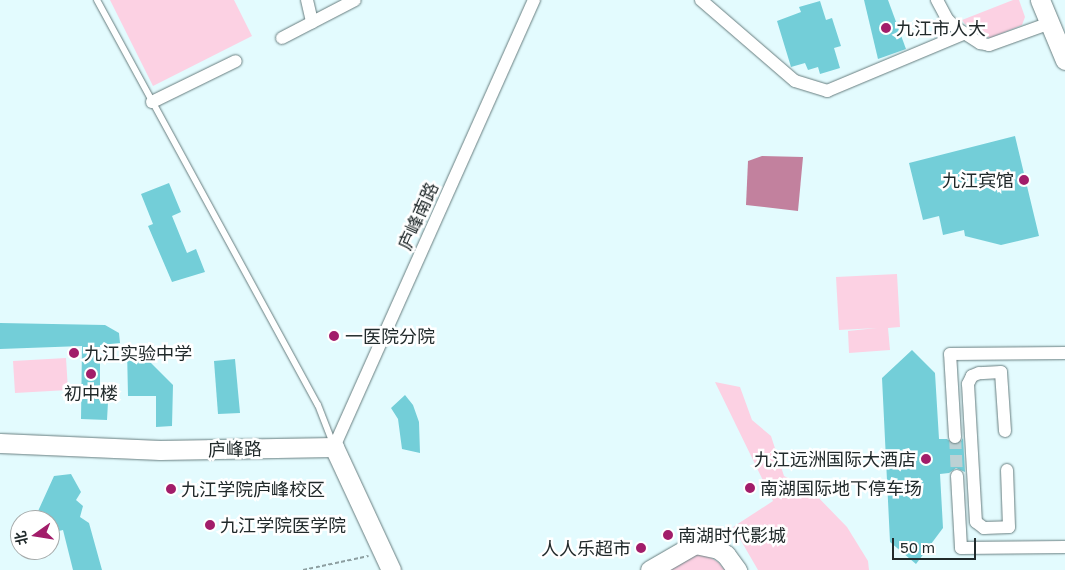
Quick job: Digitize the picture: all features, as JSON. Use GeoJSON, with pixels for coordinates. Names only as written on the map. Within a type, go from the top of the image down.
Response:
{"type":"FeatureCollection","features":[{"type":"Feature","properties":{"kind":"main road"},"geometry":{"type":"LineString","coordinates":[[1040,0],[1065,60]]}},
{"type":"Feature","properties":{"kind":"main road","name":"庐峰路"},"geometry":{"type":"LineString","coordinates":[[0,443],[160,450],[334,447]]}},
{"type":"Feature","properties":{"kind":"main road"},"geometry":{"type":"LineString","coordinates":[[334,447],[391,570]]}},
{"type":"Feature","properties":{"kind":"main road"},"geometry":{"type":"LineString","coordinates":[[650,570],[694,544],[718,548],[737,570]]}},
{"type":"Feature","properties":{"kind":"street"},"geometry":{"type":"LineString","coordinates":[[308,0],[312,22]]}},
{"type":"Feature","properties":{"kind":"street"},"geometry":{"type":"LineString","coordinates":[[282,38],[355,0]]}},
{"type":"Feature","properties":{"kind":"street","name":"庐峰南路"},"geometry":{"type":"LineString","coordinates":[[334,447],[534,0]]}},
{"type":"Feature","properties":{"kind":"street"},"geometry":{"type":"LineString","coordinates":[[701,0],[795,81],[827,91],[963,34]]}},
{"type":"Feature","properties":{"kind":"street"},"geometry":{"type":"LineString","coordinates":[[937,0],[947,18],[963,34],[989,45],[1050,23]]}},
{"type":"Feature","properties":{"kind":"street"},"geometry":{"type":"LineString","coordinates":[[152,102],[236,61]]}},
{"type":"Feature","properties":{"kind":"street"},"geometry":{"type":"LineString","coordinates":[[955,436],[950,354],[1065,353]]}},
{"type":"Feature","properties":{"kind":"street"},"geometry":{"type":"LineString","coordinates":[[976,522],[968,384],[972,376],[979,373],[1001,372],[1005,431]]}},
{"type":"Feature","properties":{"kind":"street"},"geometry":{"type":"LineString","coordinates":[[952,385],[968,384]]}},
{"type":"Feature","properties":{"kind":"street"},"geometry":{"type":"LineString","coordinates":[[960,522],[976,522],[984,528],[1009,527],[1007,470]]}},
{"type":"Feature","properties":{"kind":"street"},"geometry":{"type":"LineString","coordinates":[[957,476],[961,548],[1065,547]]}},
{"type":"Feature","properties":{"kind":"lane"},"geometry":{"type":"LineString","coordinates":[[97,0],[318,405],[334,447]]}},
{"type":"Feature","properties":{"kind":"path"},"geometry":{"type":"LineString","coordinates":[[303,570],[383,552]]}},
{"type":"Feature","properties":{"kind":"shaded area"},"geometry":{"type":"Polygon","coordinates":[[[110,0],[234,0],[252,36],[153,86],[110,0]]]}},
{"type":"Feature","properties":{"kind":"shaded area"},"geometry":{"type":"Polygon","coordinates":[[[1013,0],[1019,0],[1025,17],[1022,25],[990,38],[965,24],[962,20],[1013,0]]]}},
{"type":"Feature","properties":{"kind":"shaded area"},"geometry":{"type":"Polygon","coordinates":[[[762,156],[803,157],[798,211],[746,205],[748,161],[762,156]]]}},
{"type":"Feature","properties":{"kind":"shaded area"},"geometry":{"type":"Polygon","coordinates":[[[897,274],[900,327],[888,328],[890,350],[849,353],[848,331],[877,328],[839,330],[836,277],[897,274]]]}},
{"type":"Feature","properties":{"kind":"shaded area"},"geometry":{"type":"Polygon","coordinates":[[[66,358],[68,390],[15,393],[13,361],[66,358]]]}},
{"type":"Feature","properties":{"kind":"shaded area"},"geometry":{"type":"Polygon","coordinates":[[[715,382],[740,387],[752,420],[771,436],[784,476],[812,491],[847,527],[868,561],[869,570],[758,570],[733,527],[773,501],[715,382]]]}},
{"type":"Feature","properties":{"kind":"shaded area"},"geometry":{"type":"Polygon","coordinates":[[[695,553],[708,556],[718,562],[725,570],[663,570],[695,553]]]}},
{"type":"Feature","properties":{"kind":"building","name":"九江市人大"},"geometry":{"type":"Polygon","coordinates":[[[864,0],[888,0],[906,49],[878,59],[864,0]]]}},
{"type":"Feature","properties":{"kind":"building"},"geometry":{"type":"Polygon","coordinates":[[[820,1],[826,20],[832,18],[841,46],[834,48],[840,68],[820,74],[818,67],[808,70],[805,63],[791,67],[777,21],[801,12],[799,7],[820,1]]]}},
{"type":"Feature","properties":{"kind":"building"},"geometry":{"type":"Polygon","coordinates":[[[1015,136],[1039,236],[1001,245],[965,236],[964,230],[943,235],[939,216],[923,220],[909,163],[1015,136]]]}},
{"type":"Feature","properties":{"kind":"building"},"geometry":{"type":"Polygon","coordinates":[[[169,183],[181,212],[172,216],[187,253],[196,249],[205,272],[172,282],[148,226],[153,224],[141,194],[169,183]]]}},
{"type":"Feature","properties":{"kind":"building"},"geometry":{"type":"Polygon","coordinates":[[[0,323],[105,325],[119,333],[120,343],[100,345],[100,402],[108,402],[107,420],[81,419],[82,346],[0,349],[0,323]]]}},
{"type":"Feature","properties":{"kind":"building"},"geometry":{"type":"Polygon","coordinates":[[[127,349],[149,361],[173,385],[172,426],[156,427],[156,396],[128,396],[127,349]]]}},
{"type":"Feature","properties":{"kind":"building","name":"九江远洲国际大酒店"},"geometry":{"type":"Polygon","coordinates":[[[912,350],[935,373],[939,439],[947,439],[955,445],[960,443],[963,438],[965,472],[956,468],[949,473],[940,474],[943,528],[916,564],[890,542],[882,378],[912,350]]]}},
{"type":"Feature","properties":{"kind":"building"},"geometry":{"type":"Polygon","coordinates":[[[235,359],[240,413],[218,414],[214,361],[235,359]]]}},
{"type":"Feature","properties":{"kind":"building"},"geometry":{"type":"Polygon","coordinates":[[[405,395],[413,405],[419,422],[420,453],[402,449],[398,419],[391,408],[405,395]]]}},
{"type":"Feature","properties":{"kind":"building"},"geometry":{"type":"Polygon","coordinates":[[[71,474],[81,492],[76,500],[83,506],[80,517],[89,523],[102,570],[73,570],[63,530],[60,531],[60,510],[39,510],[54,476],[71,474]]]}},
{"type":"Feature","properties":{"kind":"tunnel"},"geometry":{"type":"LineString","coordinates":[[955,437],[957,476]]}},
{"type":"Feature","properties":{"kind":"place","name":"九江市人大"},"geometry":{"type":"Point","coordinates":[886,28]}},
{"type":"Feature","properties":{"kind":"place","name":"九江宾馆"},"geometry":{"type":"Point","coordinates":[1024,180]}},
{"type":"Feature","properties":{"kind":"place","name":"一医院分院"},"geometry":{"type":"Point","coordinates":[334,336]}},
{"type":"Feature","properties":{"kind":"place","name":"九江实验中学"},"geometry":{"type":"Point","coordinates":[74,353]}},
{"type":"Feature","properties":{"kind":"place","name":"初中楼"},"geometry":{"type":"Point","coordinates":[91,374]}},
{"type":"Feature","properties":{"kind":"place","name":"九江远洲国际大酒店"},"geometry":{"type":"Point","coordinates":[926,459]}},
{"type":"Feature","properties":{"kind":"place","name":"南湖国际地下停车场"},"geometry":{"type":"Point","coordinates":[750,488]}},
{"type":"Feature","properties":{"kind":"place","name":"九江学院庐峰校区"},"geometry":{"type":"Point","coordinates":[171,489]}},
{"type":"Feature","properties":{"kind":"place","name":"九江学院医学院"},"geometry":{"type":"Point","coordinates":[210,525]}},
{"type":"Feature","properties":{"kind":"place","name":"南湖时代影城"},"geometry":{"type":"Point","coordinates":[668,535]}},
{"type":"Feature","properties":{"kind":"place","name":"人人乐超市"},"geometry":{"type":"Point","coordinates":[641,548]}}]}
